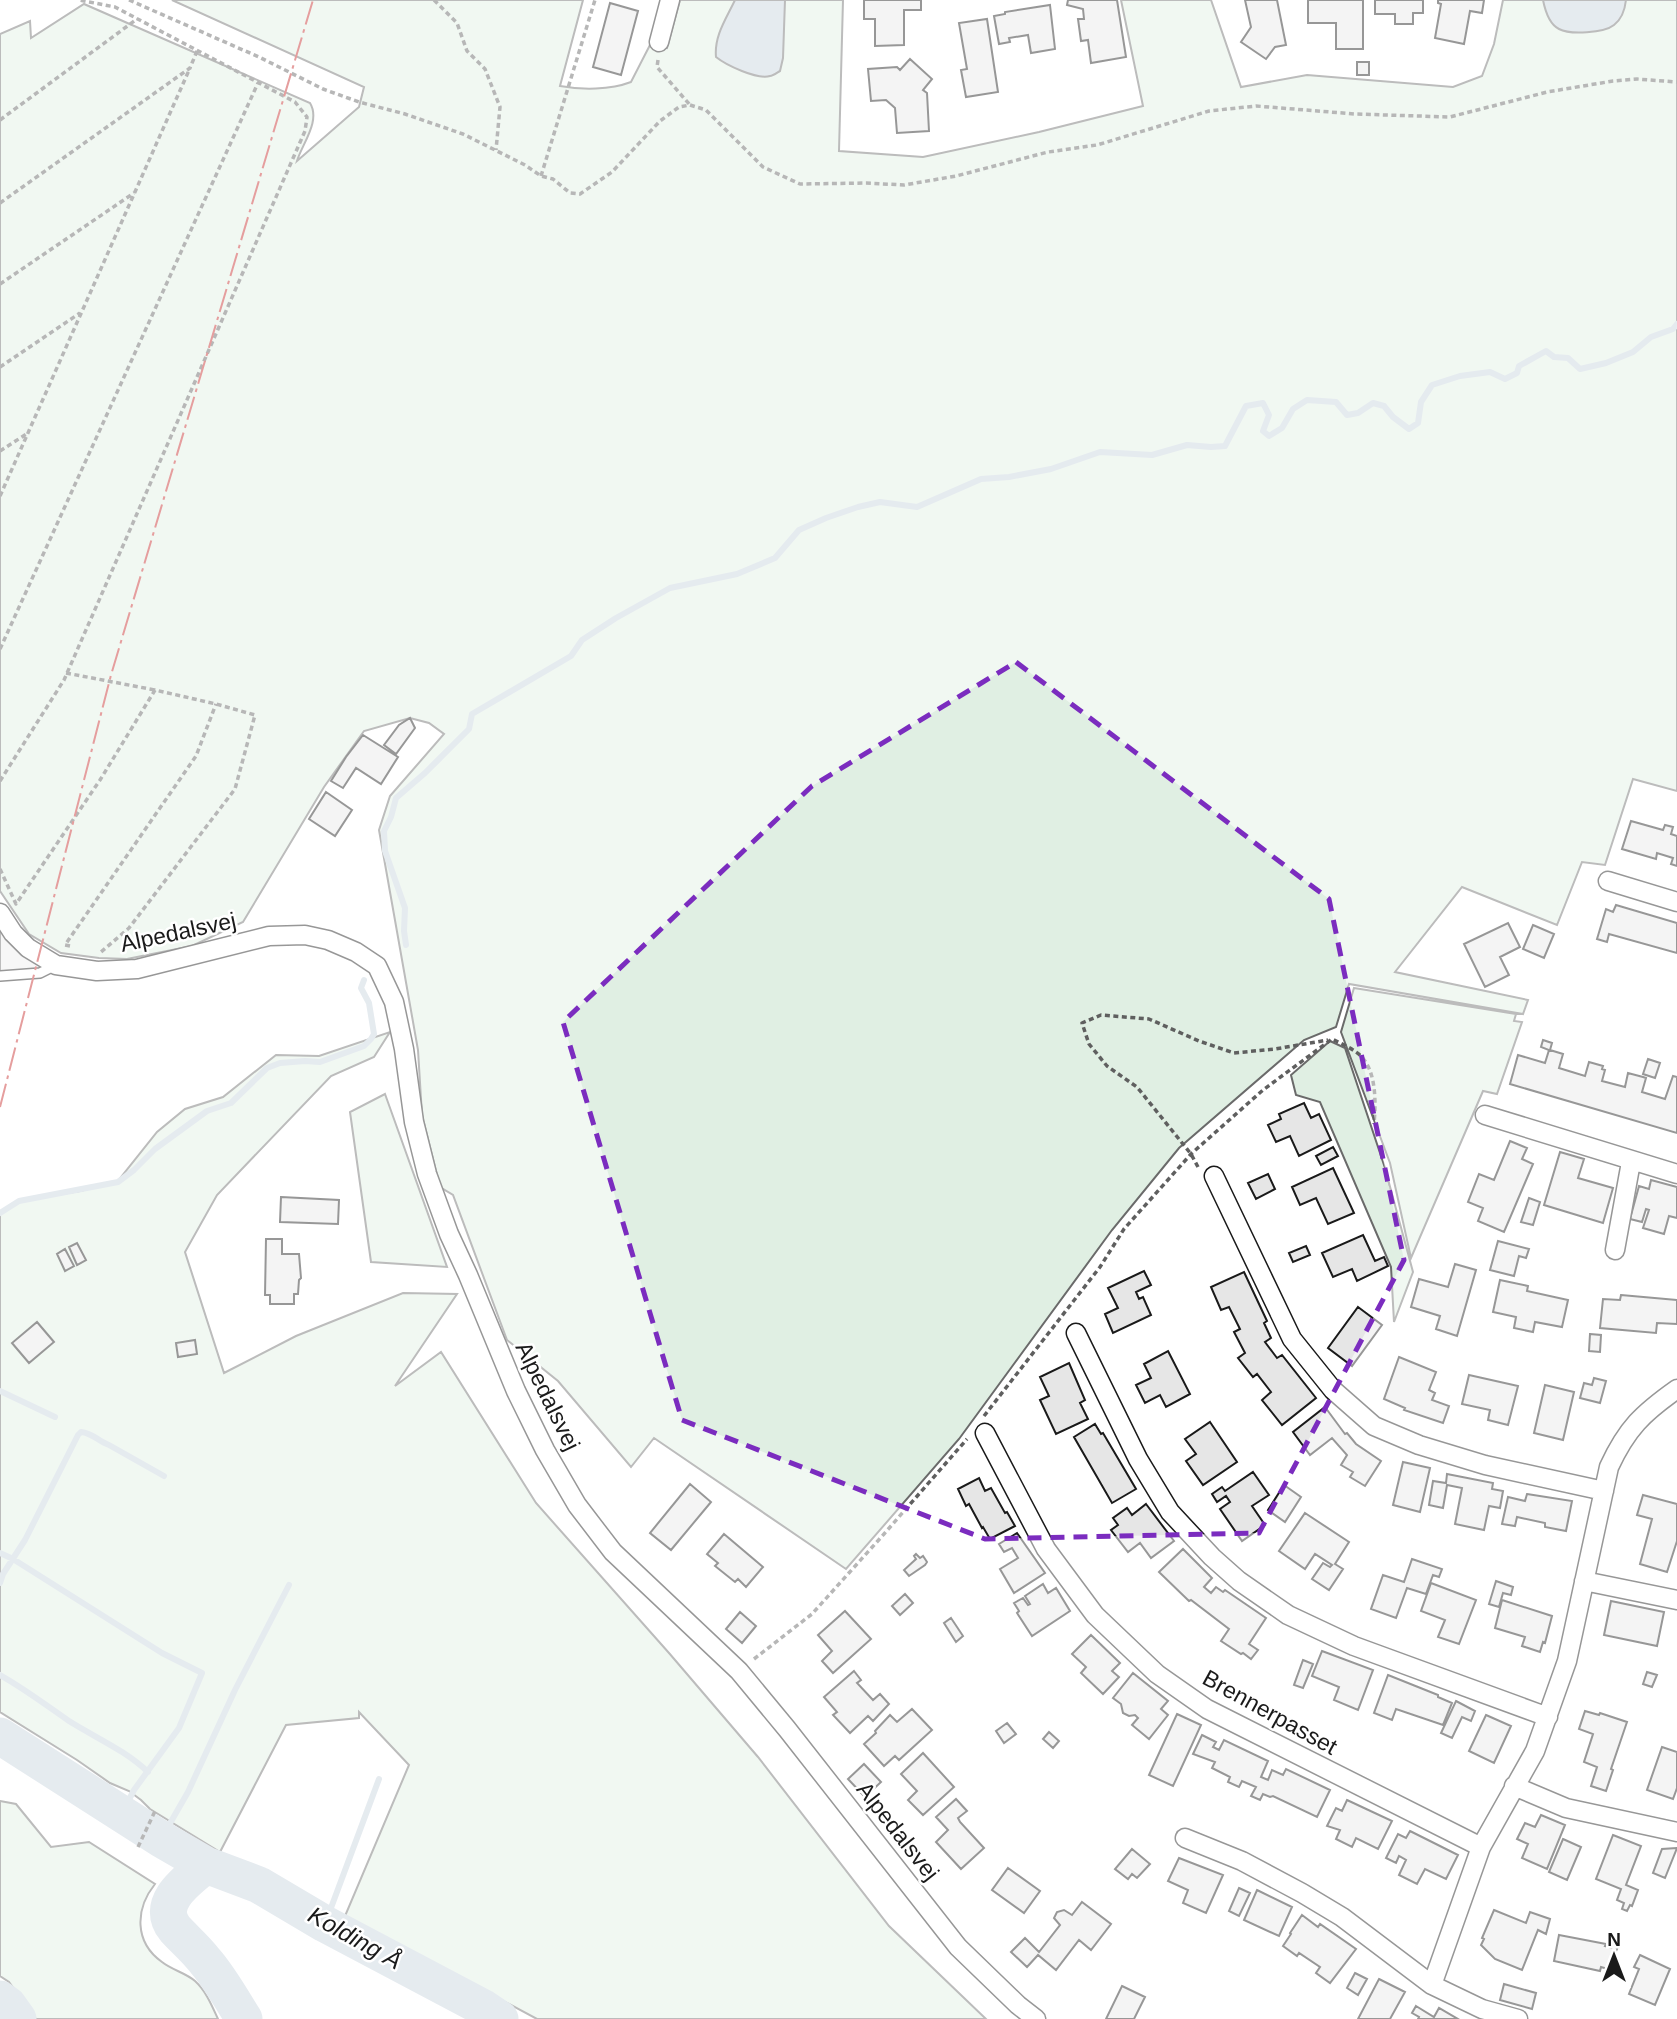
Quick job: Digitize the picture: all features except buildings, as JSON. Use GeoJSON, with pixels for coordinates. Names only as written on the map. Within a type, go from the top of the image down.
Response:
{"type":"FeatureCollection","features":[{"type":"Feature","properties":{"kind":"street"},"geometry":{"type":"LineString","coordinates":[[659,41],[670,0]]}},
{"type":"Feature","properties":{"kind":"street"},"geometry":{"type":"LineString","coordinates":[[1608,881],[1677,902]]}},
{"type":"Feature","properties":{"kind":"street","name":"Alpedalsvej"},"geometry":{"type":"LineString","coordinates":[[0,913],[13,933],[28,948],[56,965],[97,971],[137,969],[269,936],[305,935],[328,940],[356,952],[377,966],[394,1002],[404,1049],[414,1122],[427,1174],[449,1234],[516,1391],[545,1450],[577,1505],[613,1552],[739,1671],[958,1947],[1036,2019]]}},
{"type":"Feature","properties":{"kind":"street"},"geometry":{"type":"LineString","coordinates":[[1485,1115],[1677,1174]]}},
{"type":"Feature","properties":{"kind":"street"},"geometry":{"type":"LineString","coordinates":[[1615,1250],[1631,1162]]}},
{"type":"Feature","properties":{"kind":"street"},"geometry":{"type":"LineString","coordinates":[[1214,1176],[1292,1339],[1333,1390],[1374,1426],[1419,1445],[1485,1465],[1604,1491]]}},
{"type":"Feature","properties":{"kind":"street"},"geometry":{"type":"LineString","coordinates":[[1076,1333],[1138,1458],[1170,1512],[1212,1557],[1239,1581],[1288,1615],[1354,1646],[1548,1717]]}},
{"type":"Feature","properties":{"kind":"street"},"geometry":{"type":"LineString","coordinates":[[1432,1985],[1480,1847],[1535,1751],[1548,1717],[1567,1661],[1609,1467],[1620,1443],[1634,1423],[1653,1405],[1677,1389]]}},
{"type":"Feature","properties":{"kind":"street","name":"Brennerpasset"},"geometry":{"type":"LineString","coordinates":[[978,1430],[1046,1549],[1095,1615],[1157,1674],[1206,1710],[1480,1847]]}},
{"type":"Feature","properties":{"kind":"street"},"geometry":{"type":"LineString","coordinates":[[1584,1581],[1677,1600]]}},
{"type":"Feature","properties":{"kind":"street"},"geometry":{"type":"LineString","coordinates":[[1514,1786],[1566,1808],[1677,1832]]}},
{"type":"Feature","properties":{"kind":"street"},"geometry":{"type":"LineString","coordinates":[[1185,1838],[1242,1861],[1302,1893],[1342,1917],[1432,1985],[1482,2009],[1518,2019]]}},
{"type":"Feature","properties":{"kind":"lane","name":"Alpedalsvej"},"geometry":{"type":"LineString","coordinates":[[0,976],[40,973],[56,965]]}},
{"type":"Feature","properties":{"kind":"path"},"geometry":{"type":"LineString","coordinates":[[0,781],[66,673],[305,131],[307,117],[295,102],[137,19],[115,8],[79,0]]}},
{"type":"Feature","properties":{"kind":"path"},"geometry":{"type":"LineString","coordinates":[[129,0],[259,57],[323,89],[463,134],[541,176],[553,179],[570,193],[580,194],[612,172],[660,121],[679,107],[690,105],[706,110],[763,166],[800,184],[904,185],[956,176],[1048,152],[1097,145],[1209,111],[1256,106],[1355,114],[1450,117],[1546,92],[1613,81],[1637,79],[1677,82]]}},
{"type":"Feature","properties":{"kind":"path"},"geometry":{"type":"LineString","coordinates":[[433,0],[457,23],[467,51],[485,69],[500,107],[496,150]]}},
{"type":"Feature","properties":{"kind":"path"},"geometry":{"type":"LineString","coordinates":[[541,176],[595,0]]}},
{"type":"Feature","properties":{"kind":"path"},"geometry":{"type":"LineString","coordinates":[[0,120],[137,19]]}},
{"type":"Feature","properties":{"kind":"path"},"geometry":{"type":"LineString","coordinates":[[659,41],[657,67],[690,105]]}},
{"type":"Feature","properties":{"kind":"path"},"geometry":{"type":"LineString","coordinates":[[0,496],[197,51]]}},
{"type":"Feature","properties":{"kind":"path"},"geometry":{"type":"LineString","coordinates":[[0,203],[190,68]]}},
{"type":"Feature","properties":{"kind":"path"},"geometry":{"type":"LineString","coordinates":[[0,649],[258,83]]}},
{"type":"Feature","properties":{"kind":"path"},"geometry":{"type":"LineString","coordinates":[[0,284],[135,192]]}},
{"type":"Feature","properties":{"kind":"path"},"geometry":{"type":"LineString","coordinates":[[0,367],[82,312]]}},
{"type":"Feature","properties":{"kind":"path"},"geometry":{"type":"LineString","coordinates":[[0,451],[28,433]]}},
{"type":"Feature","properties":{"kind":"path"},"geometry":{"type":"LineString","coordinates":[[66,673],[155,690],[255,715],[236,789],[129,928],[100,953]]}},
{"type":"Feature","properties":{"kind":"path"},"geometry":{"type":"LineString","coordinates":[[16,904],[100,780],[155,690]]}},
{"type":"Feature","properties":{"kind":"path"},"geometry":{"type":"LineString","coordinates":[[65,945],[197,756],[216,704]]}},
{"type":"Feature","properties":{"kind":"path"},"geometry":{"type":"LineString","coordinates":[[0,869],[22,912]]}},
{"type":"Feature","properties":{"kind":"path"},"geometry":{"type":"LineString","coordinates":[[55,940],[77,948]]}},
{"type":"Feature","properties":{"kind":"path"},"geometry":{"type":"LineString","coordinates":[[1191,1154],[1138,1087],[1107,1066],[1089,1044],[1082,1023],[1101,1015],[1149,1018],[1199,1041],[1234,1053],[1332,1039],[1359,1053],[1367,1065],[1376,1093],[1374,1124]]}},
{"type":"Feature","properties":{"kind":"path"},"geometry":{"type":"LineString","coordinates":[[739,1671],[812,1614],[978,1430],[1100,1267],[1124,1229],[1191,1154],[1263,1090],[1332,1039]]}},
{"type":"Feature","properties":{"kind":"path"},"geometry":{"type":"LineString","coordinates":[[138,1847],[156,1809]]}},
{"type":"Feature","properties":{"kind":"highlighted area"},"geometry":{"type":"Polygon","coordinates":[[[1016,662],[1329,899],[1404,1260],[1259,1533],[985,1539],[682,1420],[563,1022],[812,786],[1016,662]]]}},
{"type":"Feature","properties":{"kind":"green space"},"geometry":{"type":"Polygon","coordinates":[[[172,0],[583,0],[560,86],[587,89],[614,87],[631,82],[651,43],[667,48],[680,0],[843,0],[839,151],[923,157],[1143,106],[1121,0],[1211,0],[1241,87],[1307,75],[1453,87],[1482,76],[1494,44],[1503,0],[1677,0],[1677,791],[1633,779],[1605,865],[1582,862],[1557,925],[1462,887],[1395,972],[1528,1000],[1523,1014],[1349,984],[1336,1027],[1304,1040],[1179,1148],[1112,1230],[959,1439],[846,1569],[654,1438],[631,1467],[558,1381],[507,1340],[453,1195],[440,1187],[422,1115],[418,1050],[379,830],[390,796],[444,734],[429,723],[410,718],[364,731],[324,787],[243,922],[192,946],[127,959],[61,953],[29,934],[0,891],[0,34],[30,21],[31,38],[84,4],[310,103],[313,110],[312,125],[297,161],[359,107],[364,87],[172,0]]]}},
{"type":"Feature","properties":{"kind":"green space"},"geometry":{"type":"Polygon","coordinates":[[[1354,988],[1516,1014],[1514,1021],[1522,1022],[1497,1094],[1483,1091],[1411,1258],[1390,1163],[1341,1032],[1354,988]]]}},
{"type":"Feature","properties":{"kind":"green space"},"geometry":{"type":"Polygon","coordinates":[[[390,1032],[374,1057],[331,1076],[217,1195],[185,1252],[224,1373],[296,1336],[403,1293],[457,1294],[395,1386],[441,1352],[536,1503],[758,1757],[889,1926],[986,2019],[537,2019],[345,1916],[409,1765],[359,1712],[359,1718],[286,1725],[220,1852],[150,1809],[129,1791],[110,1783],[0,1712],[0,1213],[19,1201],[117,1182],[157,1132],[185,1109],[223,1097],[276,1055],[319,1056],[390,1032]]]}},
{"type":"Feature","properties":{"kind":"green space"},"geometry":{"type":"Polygon","coordinates":[[[1330,1041],[1345,1048],[1385,1168],[1413,1272],[1394,1322],[1391,1267],[1320,1102],[1296,1095],[1291,1075],[1330,1041]]]}},
{"type":"Feature","properties":{"kind":"green space"},"geometry":{"type":"Polygon","coordinates":[[[385,1094],[447,1267],[371,1262],[350,1112],[385,1094]]]}},
{"type":"Feature","properties":{"kind":"green space"},"geometry":{"type":"Polygon","coordinates":[[[0,1801],[16,1804],[51,1847],[89,1842],[155,1884],[148,1894],[141,1914],[140,1925],[146,1945],[162,1962],[199,1985],[218,2019],[36,2019],[9,1982],[0,1976],[0,1801]]]}},
{"type":"Feature","properties":{"kind":"shaded area"},"geometry":{"type":"Polygon","coordinates":[[[735,0],[785,0],[783,58],[780,71],[774,75],[764,77],[750,74],[716,57],[719,35],[735,0]]]}},
{"type":"Feature","properties":{"kind":"shaded area"},"geometry":{"type":"Polygon","coordinates":[[[1543,0],[1626,0],[1623,14],[1614,25],[1603,30],[1579,32],[1564,31],[1556,27],[1548,16],[1543,0]]]}},
{"type":"Feature","properties":{"kind":"shaded area"},"geometry":{"type":"Polygon","coordinates":[[[0,913],[56,965],[40,973],[0,976],[0,913]]]}},
{"type":"Feature","properties":{"kind":"waterway"},"geometry":{"type":"LineString","coordinates":[[406,945],[405,908],[385,851],[384,831],[396,798],[469,729],[472,714],[571,656],[582,640],[670,588],[737,574],[775,558],[799,530],[858,507],[880,502],[917,507],[981,479],[1051,469],[1100,452],[1152,455],[1187,445],[1225,446],[1246,406],[1263,403],[1269,415],[1263,431],[1269,436],[1282,428],[1293,409],[1307,400],[1336,402],[1347,415],[1358,413],[1373,403],[1384,406],[1409,429],[1418,423],[1421,402],[1432,385],[1460,376],[1490,372],[1505,379],[1517,373],[1519,366],[1546,351],[1554,357],[1568,358],[1580,369],[1606,363],[1633,352],[1651,337],[1673,329],[1677,324]]}},
{"type":"Feature","properties":{"kind":"waterway"},"geometry":{"type":"LineString","coordinates":[[0,1213],[19,1201],[118,1182],[155,1149],[207,1111],[231,1103],[267,1068],[280,1063],[320,1062],[364,1046],[374,1034],[369,1003],[361,988],[364,980]]}},
{"type":"Feature","properties":{"kind":"waterway"},"geometry":{"type":"LineString","coordinates":[[0,1391],[55,1417]]}},
{"type":"Feature","properties":{"kind":"waterway"},"geometry":{"type":"LineString","coordinates":[[0,1583],[81,1432],[164,1476]]}},
{"type":"Feature","properties":{"kind":"waterway"},"geometry":{"type":"LineString","coordinates":[[0,1553],[162,1653],[202,1673],[179,1728],[134,1790],[122,1813]]}},
{"type":"Feature","properties":{"kind":"waterway"},"geometry":{"type":"LineString","coordinates":[[161,1839],[188,1792],[235,1690],[289,1585]]}},
{"type":"Feature","properties":{"kind":"waterway"},"geometry":{"type":"LineString","coordinates":[[0,1675],[120,1751],[148,1772]]}},
{"type":"Feature","properties":{"kind":"waterway","name":"Kolding Å"},"geometry":{"type":"LineString","coordinates":[[0,1736],[206,1865],[259,1885],[500,2019]]}},
{"type":"Feature","properties":{"kind":"waterway"},"geometry":{"type":"LineString","coordinates":[[325,1924],[379,1779]]}},
{"type":"Feature","properties":{"kind":"waterway","name":"Kolding Å"},"geometry":{"type":"LineString","coordinates":[[206,1865],[176,1893],[168,1910],[170,1919],[175,1929],[216,1975],[244,2019]]}},
{"type":"Feature","properties":{"kind":"waterway","name":"Kolding Å"},"geometry":{"type":"LineString","coordinates":[[0,1999],[18,2019]]}},
{"type":"Feature","properties":{"kind":"power"},"geometry":{"type":"LineString","coordinates":[[0,1107],[111,675],[313,0]]}}]}
